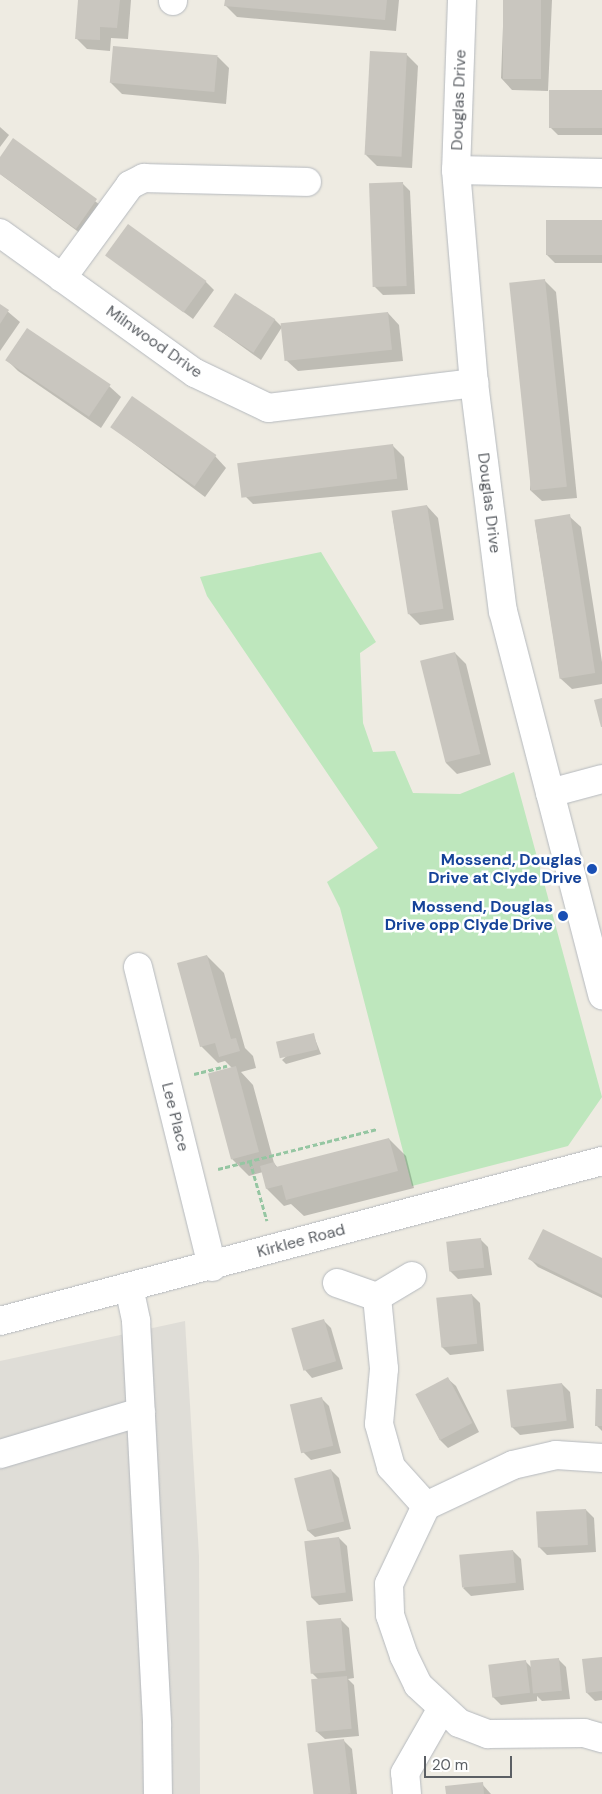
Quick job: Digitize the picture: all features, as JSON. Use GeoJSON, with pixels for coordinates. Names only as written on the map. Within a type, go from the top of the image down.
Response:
{"type":"FeatureCollection","features":[{"type":"Feature","properties":{"kind":"street","name":"Douglas Drive"},"geometry":{"type":"LineString","coordinates":[[462,0],[456,170],[474,383],[503,610],[550,793],[597,956],[602,995]]}},
{"type":"Feature","properties":{"kind":"street"},"geometry":{"type":"LineString","coordinates":[[456,170],[602,173]]}},
{"type":"Feature","properties":{"kind":"street"},"geometry":{"type":"LineString","coordinates":[[62,278],[130,185],[144,178],[307,182]]}},
{"type":"Feature","properties":{"kind":"street","name":"Milnwood Drive"},"geometry":{"type":"LineString","coordinates":[[0,233],[195,373],[268,408],[474,383]]}},
{"type":"Feature","properties":{"kind":"street"},"geometry":{"type":"LineString","coordinates":[[550,793],[602,779]]}},
{"type":"Feature","properties":{"kind":"street","name":"Lee Place"},"geometry":{"type":"LineString","coordinates":[[138,967],[212,1267]]}},
{"type":"Feature","properties":{"kind":"street","name":"Kirklee Road"},"geometry":{"type":"LineString","coordinates":[[0,1321],[212,1267],[275,1248],[602,1161]]}},
{"type":"Feature","properties":{"kind":"street"},"geometry":{"type":"LineString","coordinates":[[377,1297],[412,1276]]}},
{"type":"Feature","properties":{"kind":"street"},"geometry":{"type":"LineString","coordinates":[[337,1283],[377,1297]]}},
{"type":"Feature","properties":{"kind":"street"},"geometry":{"type":"LineString","coordinates":[[129,1287],[136,1321],[158,1725],[158,1794]]}},
{"type":"Feature","properties":{"kind":"street"},"geometry":{"type":"LineString","coordinates":[[377,1297],[384,1369],[378,1424],[391,1467],[426,1506]]}},
{"type":"Feature","properties":{"kind":"street"},"geometry":{"type":"LineString","coordinates":[[0,1454],[141,1412]]}},
{"type":"Feature","properties":{"kind":"street"},"geometry":{"type":"LineString","coordinates":[[602,1458],[556,1455],[513,1465],[426,1506],[389,1584],[390,1615],[404,1656],[418,1685],[442,1710],[459,1723],[488,1734],[584,1733],[602,1738]]}},
{"type":"Feature","properties":{"kind":"street"},"geometry":{"type":"LineString","coordinates":[[407,1794],[405,1773],[442,1710]]}},
{"type":"Feature","properties":{"kind":"path"},"geometry":{"type":"LineString","coordinates":[[166,1081],[227,1066]]}},
{"type":"Feature","properties":{"kind":"path"},"geometry":{"type":"LineString","coordinates":[[190,1176],[377,1129]]}},
{"type":"Feature","properties":{"kind":"path"},"geometry":{"type":"LineString","coordinates":[[250,1161],[275,1248]]}},
{"type":"Feature","properties":{"kind":"shaded area"},"geometry":{"type":"Polygon","coordinates":[[[185,1321],[199,1556],[200,1794],[0,1794],[0,1361],[185,1321]]]}},
{"type":"Feature","properties":{"kind":"green space"},"geometry":{"type":"Polygon","coordinates":[[[321,552],[376,642],[360,653],[363,723],[373,752],[395,751],[413,793],[460,794],[514,772],[602,1097],[568,1146],[412,1186],[340,908],[327,882],[378,848],[207,596],[200,577],[321,552]]]}},
{"type":"Feature","properties":{"kind":"building"},"geometry":{"type":"Polygon","coordinates":[[[78,0],[120,0],[117,28],[100,27],[100,40],[75,39],[78,0]]]}},
{"type":"Feature","properties":{"kind":"building"},"geometry":{"type":"Polygon","coordinates":[[[225,0],[387,0],[385,20],[224,6],[225,0]]]}},
{"type":"Feature","properties":{"kind":"building"},"geometry":{"type":"Polygon","coordinates":[[[503,0],[541,0],[541,79],[503,79],[503,0]]]}},
{"type":"Feature","properties":{"kind":"building"},"geometry":{"type":"Polygon","coordinates":[[[113,46],[218,55],[214,92],[110,83],[113,46]]]}},
{"type":"Feature","properties":{"kind":"building"},"geometry":{"type":"Polygon","coordinates":[[[370,51],[407,53],[402,157],[365,155],[370,51]]]}},
{"type":"Feature","properties":{"kind":"building"},"geometry":{"type":"Polygon","coordinates":[[[549,90],[602,90],[602,128],[549,128],[549,90]]]}},
{"type":"Feature","properties":{"kind":"building"},"geometry":{"type":"Polygon","coordinates":[[[13,138],[97,199],[76,229],[0,174],[0,157],[13,138]]]}},
{"type":"Feature","properties":{"kind":"building"},"geometry":{"type":"Polygon","coordinates":[[[403,182],[407,286],[373,287],[369,183],[403,182]]]}},
{"type":"Feature","properties":{"kind":"building"},"geometry":{"type":"Polygon","coordinates":[[[546,220],[602,220],[602,255],[546,255],[546,220]]]}},
{"type":"Feature","properties":{"kind":"building"},"geometry":{"type":"Polygon","coordinates":[[[128,224],[206,281],[184,313],[105,256],[128,224]]]}},
{"type":"Feature","properties":{"kind":"building"},"geometry":{"type":"Polygon","coordinates":[[[545,279],[567,487],[531,491],[509,283],[545,279]]]}},
{"type":"Feature","properties":{"kind":"building"},"geometry":{"type":"Polygon","coordinates":[[[235,293],[275,319],[253,353],[213,327],[235,293]]]}},
{"type":"Feature","properties":{"kind":"building"},"geometry":{"type":"Polygon","coordinates":[[[0,304],[9,310],[0,324],[0,304]]]}},
{"type":"Feature","properties":{"kind":"building"},"geometry":{"type":"Polygon","coordinates":[[[388,312],[392,350],[285,361],[281,323],[388,312]]]}},
{"type":"Feature","properties":{"kind":"building"},"geometry":{"type":"Polygon","coordinates":[[[27,328],[111,384],[89,417],[5,360],[27,328]]]}},
{"type":"Feature","properties":{"kind":"building"},"geometry":{"type":"Polygon","coordinates":[[[132,396],[216,455],[195,486],[110,427],[132,396]]]}},
{"type":"Feature","properties":{"kind":"building"},"geometry":{"type":"Polygon","coordinates":[[[393,444],[397,479],[241,498],[237,463],[393,444]]]}},
{"type":"Feature","properties":{"kind":"building"},"geometry":{"type":"Polygon","coordinates":[[[427,505],[443,609],[408,614],[391,511],[427,505]]]}},
{"type":"Feature","properties":{"kind":"building"},"geometry":{"type":"Polygon","coordinates":[[[570,514],[595,673],[560,679],[534,520],[570,514]]]}},
{"type":"Feature","properties":{"kind":"building"},"geometry":{"type":"Polygon","coordinates":[[[455,652],[480,754],[445,763],[420,661],[455,652]]]}},
{"type":"Feature","properties":{"kind":"building"},"geometry":{"type":"Polygon","coordinates":[[[602,698],[602,727],[601,727],[594,700],[602,698]]]}},
{"type":"Feature","properties":{"kind":"building"},"geometry":{"type":"Polygon","coordinates":[[[207,955],[231,1039],[236,1038],[240,1051],[219,1057],[215,1043],[200,1047],[177,963],[207,955]]]}},
{"type":"Feature","properties":{"kind":"building"},"geometry":{"type":"Polygon","coordinates":[[[314,1033],[318,1050],[280,1058],[276,1042],[314,1033]]]}},
{"type":"Feature","properties":{"kind":"building"},"geometry":{"type":"Polygon","coordinates":[[[236,1066],[259,1152],[231,1159],[208,1074],[236,1066]]]}},
{"type":"Feature","properties":{"kind":"building"},"geometry":{"type":"Polygon","coordinates":[[[389,1138],[398,1171],[286,1200],[282,1185],[266,1189],[260,1166],[274,1162],[276,1167],[389,1138]]]}},
{"type":"Feature","properties":{"kind":"building"},"geometry":{"type":"Polygon","coordinates":[[[543,1229],[602,1258],[602,1295],[528,1259],[543,1229]]]}},
{"type":"Feature","properties":{"kind":"building"},"geometry":{"type":"Polygon","coordinates":[[[481,1238],[484,1268],[449,1271],[446,1242],[481,1238]]]}},
{"type":"Feature","properties":{"kind":"building"},"geometry":{"type":"Polygon","coordinates":[[[472,1294],[477,1344],[441,1347],[436,1298],[472,1294]]]}},
{"type":"Feature","properties":{"kind":"building"},"geometry":{"type":"Polygon","coordinates":[[[324,1319],[336,1361],[303,1371],[291,1328],[324,1319]]]}},
{"type":"Feature","properties":{"kind":"building"},"geometry":{"type":"Polygon","coordinates":[[[448,1377],[472,1423],[440,1440],[415,1394],[448,1377]]]}},
{"type":"Feature","properties":{"kind":"building"},"geometry":{"type":"Polygon","coordinates":[[[562,1383],[567,1421],[511,1428],[506,1390],[562,1383]]]}},
{"type":"Feature","properties":{"kind":"building"},"geometry":{"type":"Polygon","coordinates":[[[596,1389],[602,1389],[602,1426],[595,1426],[596,1389]]]}},
{"type":"Feature","properties":{"kind":"building"},"geometry":{"type":"Polygon","coordinates":[[[322,1397],[333,1446],[301,1453],[290,1404],[322,1397]]]}},
{"type":"Feature","properties":{"kind":"building"},"geometry":{"type":"Polygon","coordinates":[[[331,1469],[344,1521],[307,1531],[294,1478],[331,1469]]]}},
{"type":"Feature","properties":{"kind":"building"},"geometry":{"type":"Polygon","coordinates":[[[586,1509],[588,1545],[538,1548],[536,1512],[586,1509]]]}},
{"type":"Feature","properties":{"kind":"building"},"geometry":{"type":"Polygon","coordinates":[[[339,1537],[346,1593],[311,1597],[304,1541],[339,1537]]]}},
{"type":"Feature","properties":{"kind":"building"},"geometry":{"type":"Polygon","coordinates":[[[513,1550],[516,1583],[462,1588],[459,1555],[513,1550]]]}},
{"type":"Feature","properties":{"kind":"building"},"geometry":{"type":"Polygon","coordinates":[[[341,1618],[346,1671],[311,1674],[306,1621],[341,1618]]]}},
{"type":"Feature","properties":{"kind":"building"},"geometry":{"type":"Polygon","coordinates":[[[602,1657],[602,1691],[586,1693],[582,1659],[602,1657]]]}},
{"type":"Feature","properties":{"kind":"building"},"geometry":{"type":"Polygon","coordinates":[[[559,1658],[562,1691],[533,1693],[530,1661],[559,1658]]]}},
{"type":"Feature","properties":{"kind":"building"},"geometry":{"type":"Polygon","coordinates":[[[526,1660],[530,1693],[492,1697],[488,1665],[526,1660]]]}},
{"type":"Feature","properties":{"kind":"building"},"geometry":{"type":"Polygon","coordinates":[[[347,1676],[352,1729],[316,1732],[311,1679],[347,1676]]]}},
{"type":"Feature","properties":{"kind":"building"},"geometry":{"type":"Polygon","coordinates":[[[344,1739],[351,1794],[313,1794],[307,1744],[344,1739]]]}},
{"type":"Feature","properties":{"kind":"building"},"geometry":{"type":"Polygon","coordinates":[[[483,1782],[484,1794],[446,1794],[445,1786],[483,1782]]]}},
{"type":"Feature","properties":{"kind":"place","name":"Mossend, Douglas Drive at Clyde Drive"},"geometry":{"type":"Point","coordinates":[592,869]}},
{"type":"Feature","properties":{"kind":"place","name":"Mossend, Douglas Drive opp Clyde Drive"},"geometry":{"type":"Point","coordinates":[563,916]}}]}
